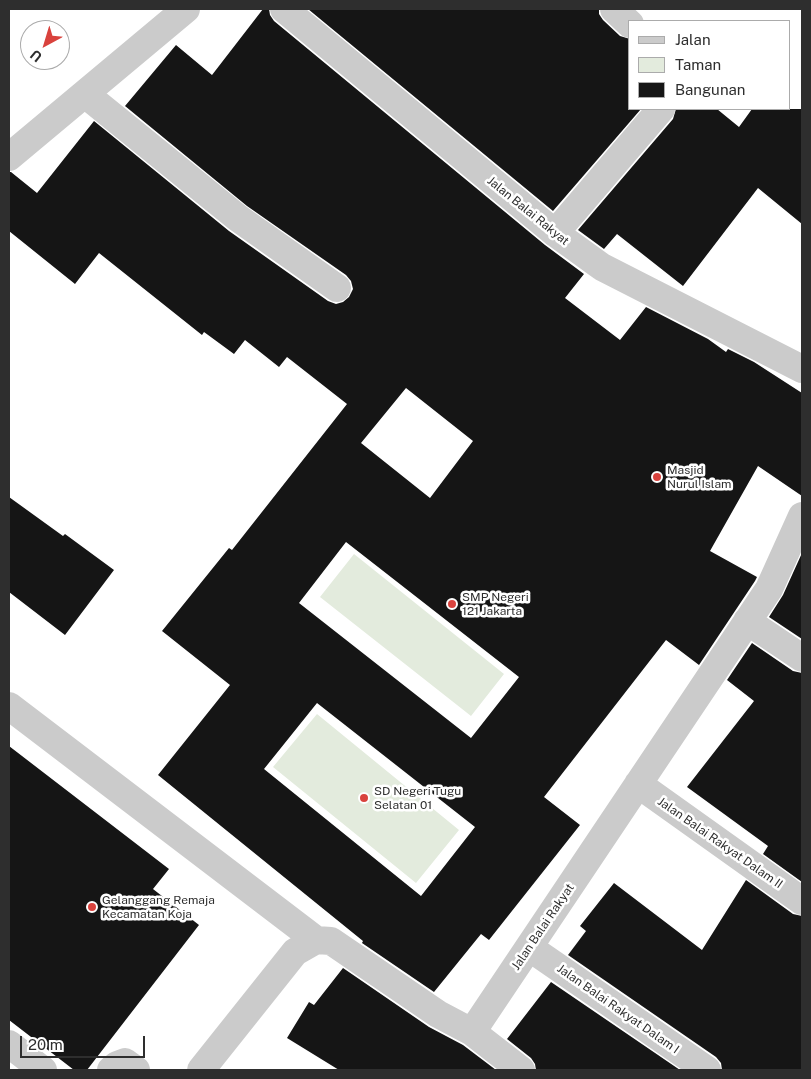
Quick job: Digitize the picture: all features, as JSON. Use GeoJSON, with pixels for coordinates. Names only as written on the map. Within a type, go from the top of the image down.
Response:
{"type":"FeatureCollection","features":[{"type":"Feature","properties":{"kind":"street"},"geometry":{"type":"LineString","coordinates":[[9,157],[186,9]]}},
{"type":"Feature","properties":{"kind":"street","name":"Jalan Balai Rakyat"},"geometry":{"type":"LineString","coordinates":[[284,9],[555,233],[602,267],[802,369]]}},
{"type":"Feature","properties":{"kind":"street"},"geometry":{"type":"LineString","coordinates":[[614,9],[628,22]]}},
{"type":"Feature","properties":{"kind":"street"},"geometry":{"type":"LineString","coordinates":[[84,94],[238,218],[337,288]]}},
{"type":"Feature","properties":{"kind":"street"},"geometry":{"type":"LineString","coordinates":[[555,233],[660,110]]}},
{"type":"Feature","properties":{"kind":"street","name":"Jalan Balai Rakyat"},"geometry":{"type":"LineString","coordinates":[[472,1032],[747,621],[768,588],[802,516]]}},
{"type":"Feature","properties":{"kind":"street"},"geometry":{"type":"LineString","coordinates":[[747,621],[802,658]]}},
{"type":"Feature","properties":{"kind":"street"},"geometry":{"type":"LineString","coordinates":[[9,706],[316,940]]}},
{"type":"Feature","properties":{"kind":"street","name":"Jalan Balai Rakyat Dalam II"},"geometry":{"type":"LineString","coordinates":[[638,784],[802,901]]}},
{"type":"Feature","properties":{"kind":"street"},"geometry":{"type":"LineString","coordinates":[[201,1070],[295,952],[316,940],[332,941],[438,1014],[472,1032],[521,1070]]}},
{"type":"Feature","properties":{"kind":"street","name":"Jalan Balai Rakyat Dalam I"},"geometry":{"type":"LineString","coordinates":[[530,948],[707,1070]]}},
{"type":"Feature","properties":{"kind":"street"},"geometry":{"type":"LineString","coordinates":[[9,1044],[43,1070]]}},
{"type":"Feature","properties":{"kind":"street"},"geometry":{"type":"LineString","coordinates":[[111,1070],[125,1062],[136,1070]]}},
{"type":"Feature","properties":{"kind":"green space"},"geometry":{"type":"Polygon","coordinates":[[[354,554],[504,674],[471,716],[320,597],[354,554]]]}},
{"type":"Feature","properties":{"kind":"green space"},"geometry":{"type":"Polygon","coordinates":[[[317,714],[459,830],[416,883],[273,767],[317,714]]]}},
{"type":"Feature","properties":{"kind":"building"},"geometry":{"type":"Polygon","coordinates":[[[263,9],[269,9],[274,21],[545,245],[584,274],[565,298],[620,340],[646,307],[708,339],[726,352],[728,349],[754,362],[802,393],[802,496],[758,466],[710,551],[757,577],[755,581],[699,665],[666,640],[544,797],[580,825],[489,940],[481,934],[434,992],[362,943],[363,941],[158,775],[230,685],[162,631],[229,548],[232,550],[347,404],[287,357],[279,367],[245,340],[234,354],[204,332],[202,335],[99,253],[75,284],[9,231],[9,172],[37,193],[94,121],[229,231],[328,301],[336,304],[343,302],[349,297],[353,289],[351,281],[346,275],[247,206],[125,106],[176,45],[212,75],[263,9]],[[406,388],[361,443],[430,498],[473,441],[406,388]],[[346,542],[299,603],[471,738],[519,677],[346,542]],[[317,703],[264,769],[421,896],[475,827],[317,703]]]}},
{"type":"Feature","properties":{"kind":"building"},"geometry":{"type":"Polygon","coordinates":[[[308,9],[599,9],[599,14],[603,20],[620,36],[628,38],[628,110],[640,110],[553,211],[308,9]]]}},
{"type":"Feature","properties":{"kind":"building"},"geometry":{"type":"Polygon","coordinates":[[[802,109],[802,224],[758,188],[683,286],[617,234],[604,249],[578,230],[673,119],[676,110],[718,110],[739,127],[751,110],[802,109]]]}},
{"type":"Feature","properties":{"kind":"building"},"geometry":{"type":"Polygon","coordinates":[[[9,497],[63,536],[65,534],[114,570],[65,635],[9,592],[9,497]]]}},
{"type":"Feature","properties":{"kind":"building"},"geometry":{"type":"Polygon","coordinates":[[[802,553],[802,639],[769,617],[783,595],[802,553]]]}},
{"type":"Feature","properties":{"kind":"building"},"geometry":{"type":"Polygon","coordinates":[[[752,643],[793,671],[802,673],[802,882],[763,854],[768,846],[687,787],[754,701],[727,680],[752,643]]]}},
{"type":"Feature","properties":{"kind":"building","name":"Gelanggang Remaja Kecamatan Koja"},"geometry":{"type":"Polygon","coordinates":[[[9,746],[169,869],[153,889],[199,925],[87,1070],[74,1070],[9,1020],[9,746]]]}},
{"type":"Feature","properties":{"kind":"building"},"geometry":{"type":"Polygon","coordinates":[[[746,880],[793,914],[802,916],[802,1070],[722,1070],[721,1063],[716,1057],[568,955],[586,931],[580,926],[614,883],[702,950],[746,880]]]}},
{"type":"Feature","properties":{"kind":"building"},"geometry":{"type":"Polygon","coordinates":[[[343,968],[429,1027],[463,1045],[496,1070],[339,1070],[287,1038],[309,1002],[314,1005],[343,968]]]}},
{"type":"Feature","properties":{"kind":"building"},"geometry":{"type":"Polygon","coordinates":[[[551,982],[680,1070],[536,1070],[531,1058],[507,1039],[551,982]]]}},
{"type":"Feature","properties":{"kind":"place","name":"Masjid Nurul Islam"},"geometry":{"type":"Point","coordinates":[657,477]}},
{"type":"Feature","properties":{"kind":"place","name":"SMP Negeri 121 Jakarta"},"geometry":{"type":"Point","coordinates":[452,604]}},
{"type":"Feature","properties":{"kind":"place","name":"SD Negeri Tugu Selatan 01"},"geometry":{"type":"Point","coordinates":[364,798]}},
{"type":"Feature","properties":{"kind":"place","name":"Gelanggang Remaja Kecamatan Koja"},"geometry":{"type":"Point","coordinates":[92,907]}}]}
